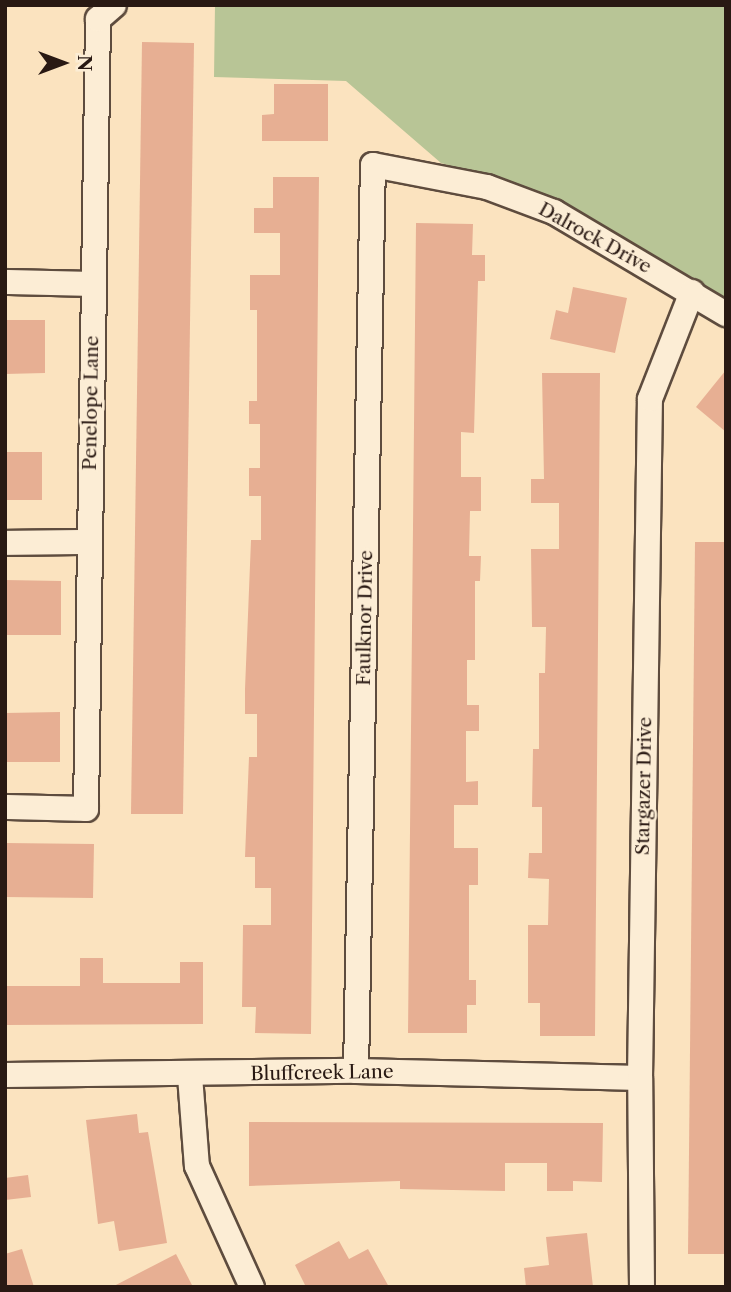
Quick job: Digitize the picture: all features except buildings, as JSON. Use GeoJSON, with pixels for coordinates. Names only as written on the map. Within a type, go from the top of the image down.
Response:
{"type":"FeatureCollection","features":[{"type":"Feature","properties":{"kind":"street","name":"Penelope Lane"},"geometry":{"type":"LineString","coordinates":[[5,807],[86,809],[98,19],[114,5]]}},
{"type":"Feature","properties":{"kind":"street","name":"Dalrock Drive"},"geometry":{"type":"LineString","coordinates":[[373,165],[487,187],[554,212],[726,314]]}},
{"type":"Feature","properties":{"kind":"street","name":"Faulknor Drive"},"geometry":{"type":"LineString","coordinates":[[356,1070],[373,165]]}},
{"type":"Feature","properties":{"kind":"street"},"geometry":{"type":"LineString","coordinates":[[5,282],[92,284]]}},
{"type":"Feature","properties":{"kind":"street","name":"Stargazer Drive"},"geometry":{"type":"LineString","coordinates":[[642,1287],[640,1078],[650,399],[692,292]]}},
{"type":"Feature","properties":{"kind":"street"},"geometry":{"type":"LineString","coordinates":[[5,543],[89,542]]}},
{"type":"Feature","properties":{"kind":"street","name":"Bluffcreek Lane"},"geometry":{"type":"LineString","coordinates":[[5,1075],[190,1076],[356,1070],[640,1078]]}},
{"type":"Feature","properties":{"kind":"street"},"geometry":{"type":"LineString","coordinates":[[190,1076],[197,1166],[252,1287]]}},
{"type":"Feature","properties":{"kind":"green space"},"geometry":{"type":"Polygon","coordinates":[[[215,5],[726,5],[726,300],[532,189],[441,163],[346,81],[214,77],[215,5]]]}}]}
